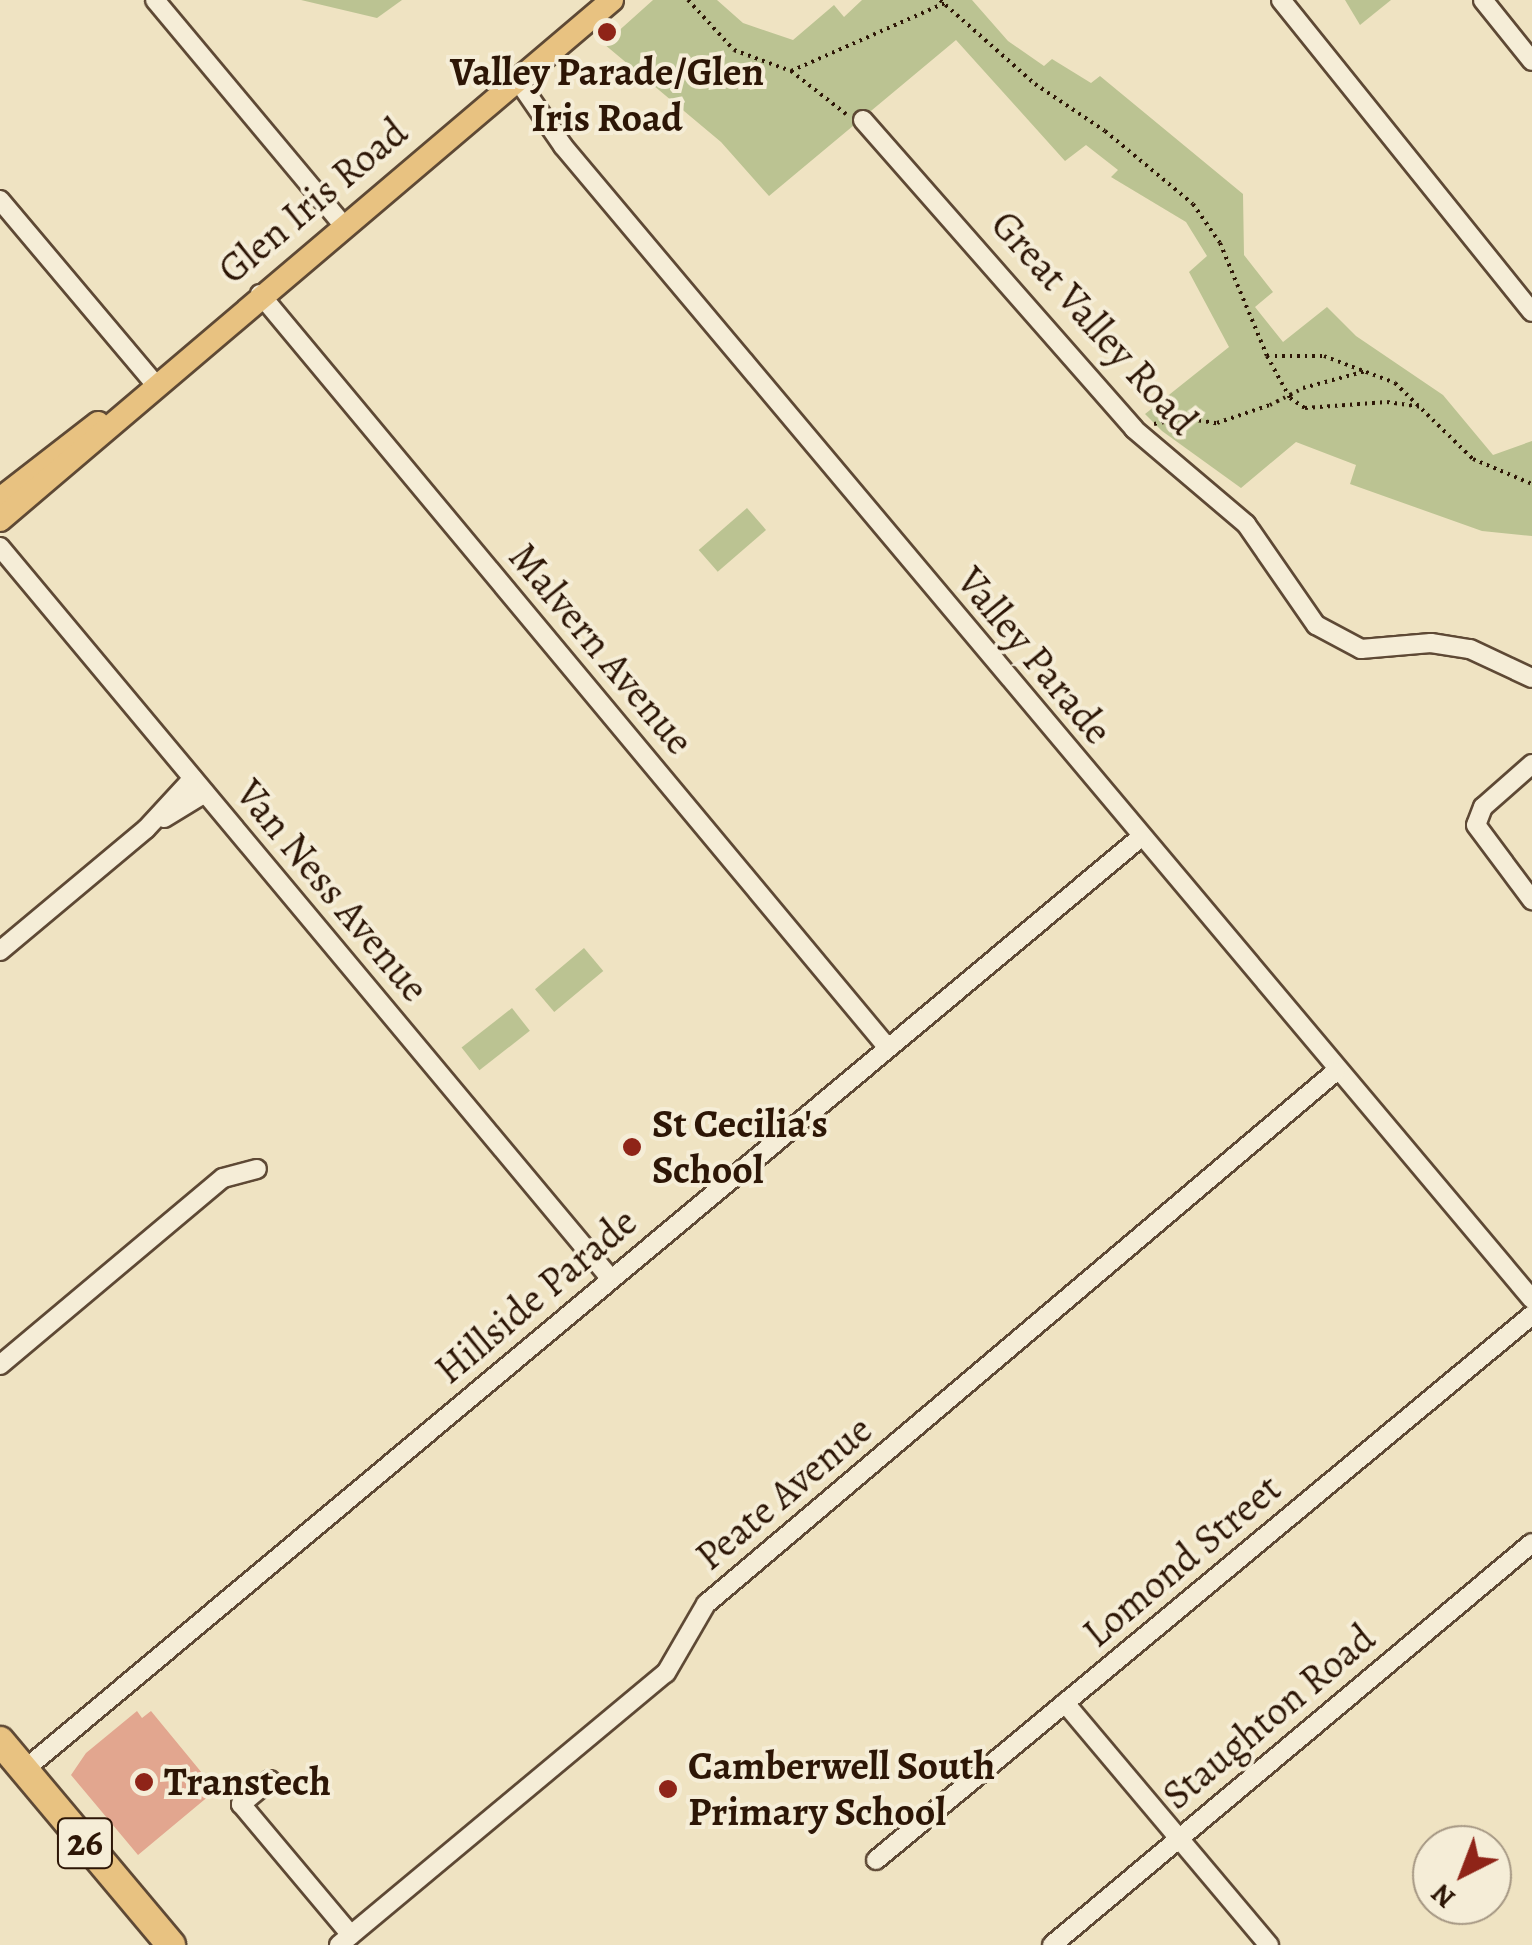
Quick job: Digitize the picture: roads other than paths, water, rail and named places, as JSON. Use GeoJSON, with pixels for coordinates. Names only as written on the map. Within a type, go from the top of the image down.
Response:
{"type":"FeatureCollection","features":[{"type":"Feature","properties":{"kind":"highway","name":"26"},"geometry":{"type":"LineString","coordinates":[[0,1740],[171,1945]]}},
{"type":"Feature","properties":{"kind":"main road","name":"Glen Iris Road"},"geometry":{"type":"LineString","coordinates":[[0,518],[11,500],[612,0]]}},
{"type":"Feature","properties":{"kind":"street"},"geometry":{"type":"LineString","coordinates":[[155,0],[343,225]]}},
{"type":"Feature","properties":{"kind":"street"},"geometry":{"type":"LineString","coordinates":[[1281,0],[1532,312]]}},
{"type":"Feature","properties":{"kind":"street"},"geometry":{"type":"LineString","coordinates":[[1483,0],[1532,62]]}},
{"type":"Feature","properties":{"kind":"street","name":"Valley Parade"},"geometry":{"type":"LineString","coordinates":[[511,85],[1339,1077],[1532,1299]]}},
{"type":"Feature","properties":{"kind":"street","name":"Great Valley Road"},"geometry":{"type":"LineString","coordinates":[[863,120],[1134,429],[1231,508],[1308,616],[1338,642],[1361,649],[1448,644],[1492,656],[1532,678]]}},
{"type":"Feature","properties":{"kind":"street"},"geometry":{"type":"LineString","coordinates":[[0,200],[154,383]]}},
{"type":"Feature","properties":{"kind":"street","name":"Malvern Avenue"},"geometry":{"type":"LineString","coordinates":[[260,294],[888,1048]]}},
{"type":"Feature","properties":{"kind":"street","name":"Van Ness Avenue"},"geometry":{"type":"LineString","coordinates":[[0,547],[611,1280]]}},
{"type":"Feature","properties":{"kind":"street"},"geometry":{"type":"LineString","coordinates":[[1532,764],[1480,810],[1476,825],[1532,900]]}},
{"type":"Feature","properties":{"kind":"street"},"geometry":{"type":"LineString","coordinates":[[0,950],[198,786]]}},
{"type":"Feature","properties":{"kind":"street","name":"Hillside Parade"},"geometry":{"type":"LineString","coordinates":[[24,1770],[1140,838]]}},
{"type":"Feature","properties":{"kind":"street","name":"Peate Avenue"},"geometry":{"type":"LineString","coordinates":[[345,1940],[666,1673],[706,1604],[1339,1077]]}},
{"type":"Feature","properties":{"kind":"street"},"geometry":{"type":"LineString","coordinates":[[0,1364],[223,1178],[256,1169]]}},
{"type":"Feature","properties":{"kind":"street","name":"Valley Parade"},"geometry":{"type":"LineString","coordinates":[[1452,1211],[1532,1315]]}},
{"type":"Feature","properties":{"kind":"street","name":"Lomond Street"},"geometry":{"type":"LineString","coordinates":[[876,1860],[1532,1315]]}},
{"type":"Feature","properties":{"kind":"street","name":"Staughton Road"},"geometry":{"type":"LineString","coordinates":[[1052,1945],[1532,1544]]}},
{"type":"Feature","properties":{"kind":"street"},"geometry":{"type":"LineString","coordinates":[[1065,1703],[1269,1945]]}},
{"type":"Feature","properties":{"kind":"street"},"geometry":{"type":"LineString","coordinates":[[270,1780],[241,1804],[345,1940]]}},
{"type":"Feature","properties":{"kind":"place","name":"Valley Parade/Glen Iris Road"},"geometry":{"type":"Point","coordinates":[607,32]}},
{"type":"Feature","properties":{"kind":"place","name":"St Cecilia's School"},"geometry":{"type":"Point","coordinates":[632,1147]}},
{"type":"Feature","properties":{"kind":"place","name":"Transtech"},"geometry":{"type":"Point","coordinates":[144,1782]}},
{"type":"Feature","properties":{"kind":"place","name":"Camberwell South Primary School"},"geometry":{"type":"Point","coordinates":[668,1789]}}]}
